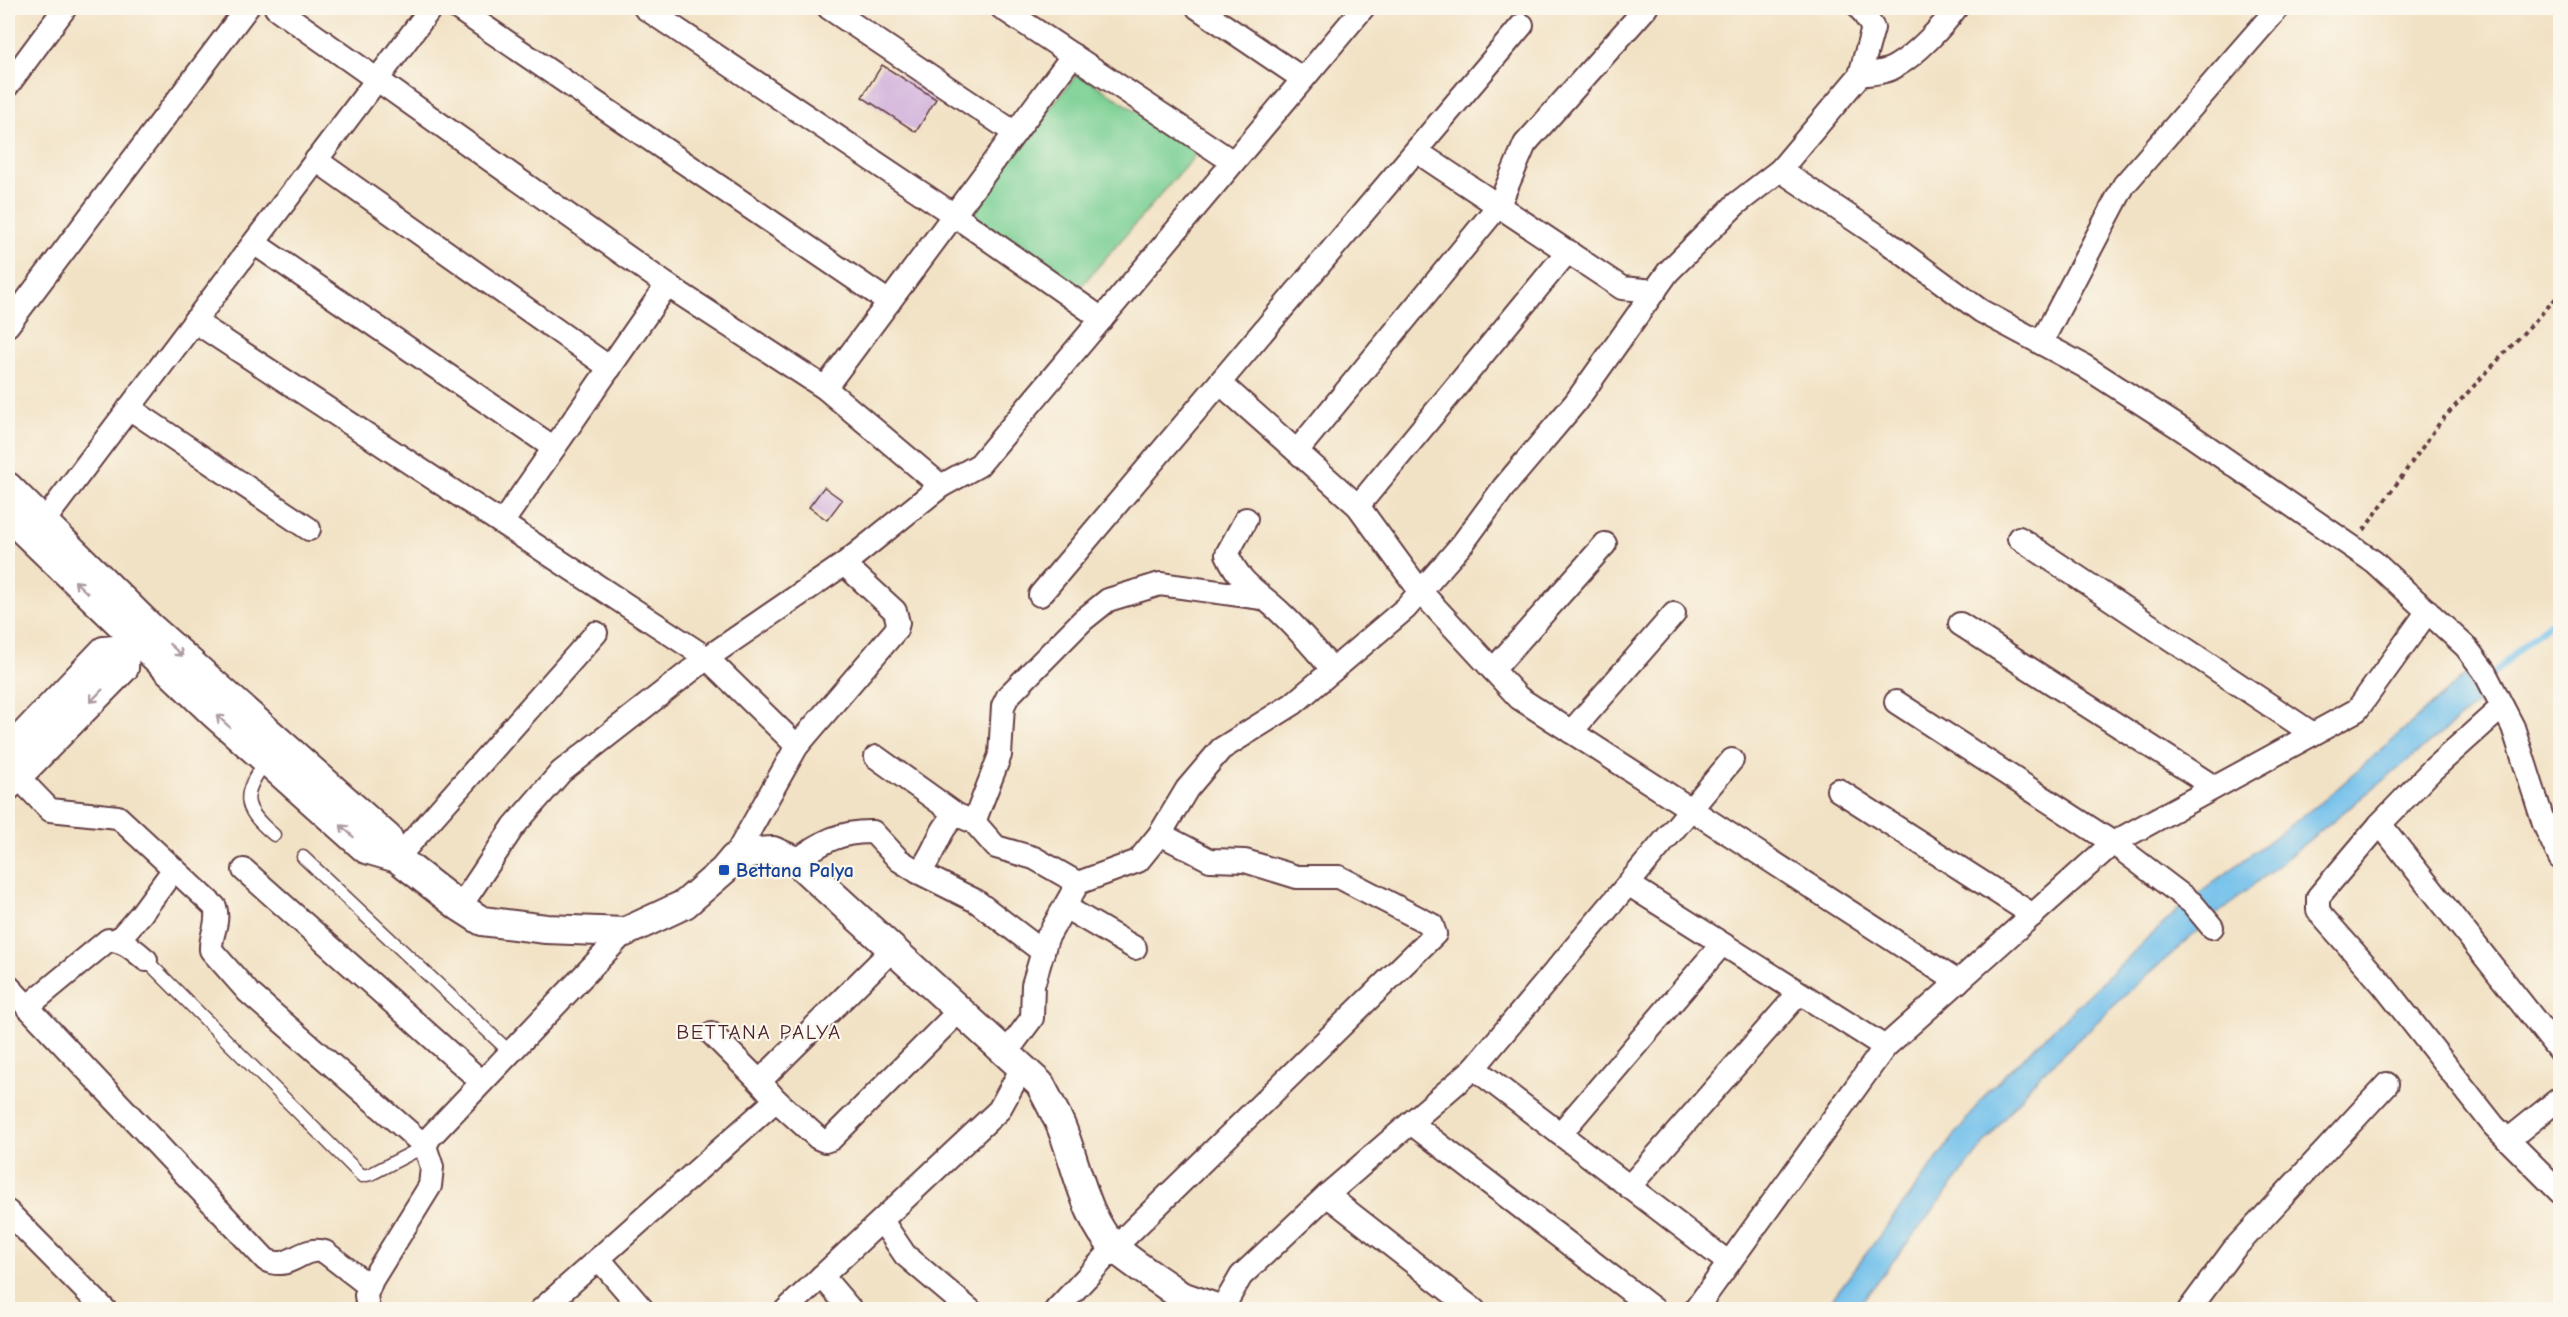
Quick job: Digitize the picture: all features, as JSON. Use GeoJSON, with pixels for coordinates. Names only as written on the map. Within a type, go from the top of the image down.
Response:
{"type":"FeatureCollection","features":[{"type":"Feature","properties":{"kind":"street"},"geometry":{"type":"LineString","coordinates":[[8,85],[65,8]]}},
{"type":"Feature","properties":{"kind":"street"},"geometry":{"type":"LineString","coordinates":[[10,305],[228,8]]}},
{"type":"Feature","properties":{"kind":"street"},"geometry":{"type":"LineString","coordinates":[[10,305],[247,8]]}},
{"type":"Feature","properties":{"kind":"street"},"geometry":{"type":"LineString","coordinates":[[276,8],[667,285],[825,388],[942,486]]}},
{"type":"Feature","properties":{"kind":"street"},"geometry":{"type":"LineString","coordinates":[[44,521],[431,8]]}},
{"type":"Feature","properties":{"kind":"street"},"geometry":{"type":"LineString","coordinates":[[457,8],[890,302]]}},
{"type":"Feature","properties":{"kind":"street"},"geometry":{"type":"LineString","coordinates":[[645,8],[954,215],[1095,315]]}},
{"type":"Feature","properties":{"kind":"street"},"geometry":{"type":"LineString","coordinates":[[829,8],[1015,133]]}},
{"type":"Feature","properties":{"kind":"street"},"geometry":{"type":"LineString","coordinates":[[1002,8],[1227,158]]}},
{"type":"Feature","properties":{"kind":"street"},"geometry":{"type":"LineString","coordinates":[[1198,8],[1297,75]]}},
{"type":"Feature","properties":{"kind":"street"},"geometry":{"type":"LineString","coordinates":[[1297,75],[1343,8]]}},
{"type":"Feature","properties":{"kind":"street"},"geometry":{"type":"LineString","coordinates":[[460,907],[514,826],[561,772],[707,658],[844,564],[942,486],[979,465],[1095,315],[1227,158],[1297,75],[1364,8]]}},
{"type":"Feature","properties":{"kind":"street"},"geometry":{"type":"LineString","coordinates":[[1297,452],[1499,205],[1525,144],[1646,8]]}},
{"type":"Feature","properties":{"kind":"street"},"geometry":{"type":"LineString","coordinates":[[786,1310],[999,1110],[1014,1060],[1032,1018],[1033,985],[1047,938],[1078,883],[1138,861],[1160,834],[1187,789],[1221,749],[1293,704],[1406,608],[1462,543],[1504,486],[1575,403],[1668,272],[1736,204],[1780,170],[1860,75],[1873,28],[1860,8]]}},
{"type":"Feature","properties":{"kind":"street"},"geometry":{"type":"LineString","coordinates":[[1860,75],[1897,66],[1944,25],[1956,8]]}},
{"type":"Feature","properties":{"kind":"street"},"geometry":{"type":"LineString","coordinates":[[2041,343],[2124,185],[2278,8]]}},
{"type":"Feature","properties":{"kind":"street"},"geometry":{"type":"LineString","coordinates":[[1040,595],[1522,25]]}},
{"type":"Feature","properties":{"kind":"street"},"geometry":{"type":"LineString","coordinates":[[825,388],[1073,55]]}},
{"type":"Feature","properties":{"kind":"street"},"geometry":{"type":"LineString","coordinates":[[1416,151],[1622,288],[1654,291]]}},
{"type":"Feature","properties":{"kind":"street"},"geometry":{"type":"LineString","coordinates":[[316,160],[610,368]]}},
{"type":"Feature","properties":{"kind":"street"},"geometry":{"type":"LineString","coordinates":[[1780,170],[1883,240],[1981,311],[2084,366],[2183,430],[2374,562],[2466,647],[2484,671],[2513,727],[2544,824],[2560,858]]}},
{"type":"Feature","properties":{"kind":"street"},"geometry":{"type":"LineString","coordinates":[[254,243],[554,448]]}},
{"type":"Feature","properties":{"kind":"street"},"geometry":{"type":"LineString","coordinates":[[1358,506],[1568,251]]}},
{"type":"Feature","properties":{"kind":"street"},"geometry":{"type":"LineString","coordinates":[[502,523],[667,285]]}},
{"type":"Feature","properties":{"kind":"street"},"geometry":{"type":"LineString","coordinates":[[942,486],[967,455],[1095,315]]}},
{"type":"Feature","properties":{"kind":"street"},"geometry":{"type":"LineString","coordinates":[[194,321],[707,658],[797,746]]}},
{"type":"Feature","properties":{"kind":"street"},"geometry":{"type":"LineString","coordinates":[[1220,383],[1358,506],[1420,591],[1519,698],[1958,982]]}},
{"type":"Feature","properties":{"kind":"street"},"geometry":{"type":"LineString","coordinates":[[129,408],[309,529]]}},
{"type":"Feature","properties":{"kind":"street"},"geometry":{"type":"LineString","coordinates":[[8,487],[44,521],[136,638],[388,838],[397,858]]}},
{"type":"Feature","properties":{"kind":"street"},"geometry":{"type":"LineString","coordinates":[[8,516],[267,760],[366,849],[397,858],[460,907],[482,921],[546,929],[625,932]]}},
{"type":"Feature","properties":{"kind":"street"},"geometry":{"type":"LineString","coordinates":[[1246,519],[1227,554],[1233,569],[1247,586],[1282,614],[1333,670]]}},
{"type":"Feature","properties":{"kind":"street"},"geometry":{"type":"LineString","coordinates":[[2019,538],[2313,734]]}},
{"type":"Feature","properties":{"kind":"street"},"geometry":{"type":"LineString","coordinates":[[1493,670],[1605,543]]}},
{"type":"Feature","properties":{"kind":"street"},"geometry":{"type":"LineString","coordinates":[[425,1146],[430,1137],[512,1054],[625,932],[685,904],[724,870],[734,858],[797,746],[896,630],[898,623],[895,610],[844,564]]}},
{"type":"Feature","properties":{"kind":"street"},"geometry":{"type":"LineString","coordinates":[[918,872],[926,864],[947,822],[966,818],[1000,755],[1003,706],[1008,696],[1083,620],[1108,600],[1160,584],[1262,598]]}},
{"type":"Feature","properties":{"kind":"street"},"geometry":{"type":"LineString","coordinates":[[1695,1310],[1885,1047],[2113,843],[2357,710],[2428,611]]}},
{"type":"Feature","properties":{"kind":"street"},"geometry":{"type":"LineString","coordinates":[[1571,732],[1674,614]]}},
{"type":"Feature","properties":{"kind":"street"},"geometry":{"type":"LineString","coordinates":[[1960,624],[2214,787]]}},
{"type":"Feature","properties":{"kind":"street"},"geometry":{"type":"LineString","coordinates":[[397,858],[596,633]]}},
{"type":"Feature","properties":{"kind":"street"},"geometry":{"type":"LineString","coordinates":[[136,638],[104,651],[11,771],[50,810],[118,817],[215,907],[217,921],[211,950],[248,992],[425,1146],[432,1167],[430,1186],[369,1286],[366,1295],[368,1310]]}},
{"type":"Feature","properties":{"kind":"street"},"geometry":{"type":"LineString","coordinates":[[2498,699],[2380,824],[2318,897],[2318,910],[2383,985],[2494,1126],[2560,1192]]}},
{"type":"Feature","properties":{"kind":"street"},"geometry":{"type":"LineString","coordinates":[[1896,702],[2113,843],[2192,903],[2212,927]]}},
{"type":"Feature","properties":{"kind":"street"},"geometry":{"type":"LineString","coordinates":[[876,757],[966,818],[996,847],[1034,858],[1078,883]]}},
{"type":"Feature","properties":{"kind":"street"},"geometry":{"type":"LineString","coordinates":[[734,858],[756,852],[772,851],[796,861],[1040,1084],[1061,1126],[1089,1205],[1104,1235],[1114,1248],[1190,1303],[1222,1309],[1240,1276],[1327,1195],[1474,1068],[1732,760]]}},
{"type":"Feature","properties":{"kind":"street"},"geometry":{"type":"LineString","coordinates":[[1838,790],[2032,915]]}},
{"type":"Feature","properties":{"kind":"street"},"geometry":{"type":"LineString","coordinates":[[2380,824],[2560,1052]]}},
{"type":"Feature","properties":{"kind":"street"},"geometry":{"type":"LineString","coordinates":[[796,861],[814,847],[850,832],[873,832],[899,860],[976,901],[1043,952]]}},
{"type":"Feature","properties":{"kind":"street"},"geometry":{"type":"LineString","coordinates":[[1056,1310],[1114,1248],[1435,934],[1432,925],[1339,877],[1297,877],[1245,861],[1210,860],[1160,834]]}},
{"type":"Feature","properties":{"kind":"street"},"geometry":{"type":"LineString","coordinates":[[118,940],[141,914],[174,869]]}},
{"type":"Feature","properties":{"kind":"street"},"geometry":{"type":"LineString","coordinates":[[244,870],[482,1082]]}},
{"type":"Feature","properties":{"kind":"street"},"geometry":{"type":"LineString","coordinates":[[1628,884],[1885,1047]]}},
{"type":"Feature","properties":{"kind":"street"},"geometry":{"type":"LineString","coordinates":[[1065,907],[1135,948]]}},
{"type":"Feature","properties":{"kind":"street"},"geometry":{"type":"LineString","coordinates":[[27,1007],[108,940],[126,943],[146,960]]}},
{"type":"Feature","properties":{"kind":"street"},"geometry":{"type":"LineString","coordinates":[[1560,1134],[1722,944]]}},
{"type":"Feature","properties":{"kind":"street"},"geometry":{"type":"LineString","coordinates":[[769,1092],[763,1078],[892,950]]}},
{"type":"Feature","properties":{"kind":"street"},"geometry":{"type":"LineString","coordinates":[[8,986],[266,1260],[280,1265],[317,1250],[325,1252],[369,1286]]}},
{"type":"Feature","properties":{"kind":"street"},"geometry":{"type":"LineString","coordinates":[[1629,1187],[1799,993]]}},
{"type":"Feature","properties":{"kind":"street"},"geometry":{"type":"LineString","coordinates":[[712,1034],[769,1092],[818,1138],[825,1141],[831,1139],[959,1011]]}},
{"type":"Feature","properties":{"kind":"street"},"geometry":{"type":"LineString","coordinates":[[1474,1068],[1729,1263]]}},
{"type":"Feature","properties":{"kind":"street"},"geometry":{"type":"LineString","coordinates":[[2189,1310],[2234,1249],[2387,1084]]}},
{"type":"Feature","properties":{"kind":"street"},"geometry":{"type":"LineString","coordinates":[[542,1310],[599,1259],[769,1092]]}},
{"type":"Feature","properties":{"kind":"street"},"geometry":{"type":"LineString","coordinates":[[2508,1140],[2560,1098]]}},
{"type":"Feature","properties":{"kind":"street"},"geometry":{"type":"LineString","coordinates":[[1411,1123],[1655,1310]]}},
{"type":"Feature","properties":{"kind":"street"},"geometry":{"type":"LineString","coordinates":[[1327,1195],[1474,1310]]}},
{"type":"Feature","properties":{"kind":"street"},"geometry":{"type":"LineString","coordinates":[[8,1212],[105,1310]]}},
{"type":"Feature","properties":{"kind":"street"},"geometry":{"type":"LineString","coordinates":[[882,1221],[905,1255],[970,1310]]}},
{"type":"Feature","properties":{"kind":"street"},"geometry":{"type":"LineString","coordinates":[[599,1259],[644,1310]]}},
{"type":"Feature","properties":{"kind":"street"},"geometry":{"type":"LineString","coordinates":[[822,1276],[851,1310]]}},
{"type":"Feature","properties":{"kind":"lane"},"geometry":{"type":"LineString","coordinates":[[267,760],[251,781],[248,800],[255,819],[274,835]]}},
{"type":"Feature","properties":{"kind":"lane"},"geometry":{"type":"LineString","coordinates":[[303,857],[512,1054]]}},
{"type":"Feature","properties":{"kind":"lane"},"geometry":{"type":"LineString","coordinates":[[146,960],[362,1176],[371,1174],[425,1146]]}},
{"type":"Feature","properties":{"kind":"path"},"geometry":{"type":"LineString","coordinates":[[2351,548],[2440,421],[2560,294]]}},
{"type":"Feature","properties":{"kind":"green space"},"geometry":{"type":"Polygon","coordinates":[[[1078,73],[1198,152],[1074,294],[964,215],[1078,73]]]}},
{"type":"Feature","properties":{"kind":"water"},"geometry":{"type":"Polygon","coordinates":[[[2471,670],[2486,697],[2216,915],[2136,985],[2031,1084],[1856,1309],[1824,1310],[1988,1091],[2180,908],[2329,796],[2471,670]]]}},
{"type":"Feature","properties":{"kind":"building"},"geometry":{"type":"Polygon","coordinates":[[[882,65],[936,99],[916,132],[862,97],[882,65]]]}},
{"type":"Feature","properties":{"kind":"building"},"geometry":{"type":"Polygon","coordinates":[[[824,487],[842,500],[827,520],[809,507],[824,487]]]}},
{"type":"Feature","properties":{"kind":"waterway"},"geometry":{"type":"LineString","coordinates":[[2491,676],[2560,615]]}},
{"type":"Feature","properties":{"kind":"place","name":"Bettana Palya"},"geometry":{"type":"Point","coordinates":[724,870]}},
{"type":"Feature","properties":{"kind":"district","name":"BETTANA PALYA"},"geometry":{"type":"Point","coordinates":[759,1032]}}]}
